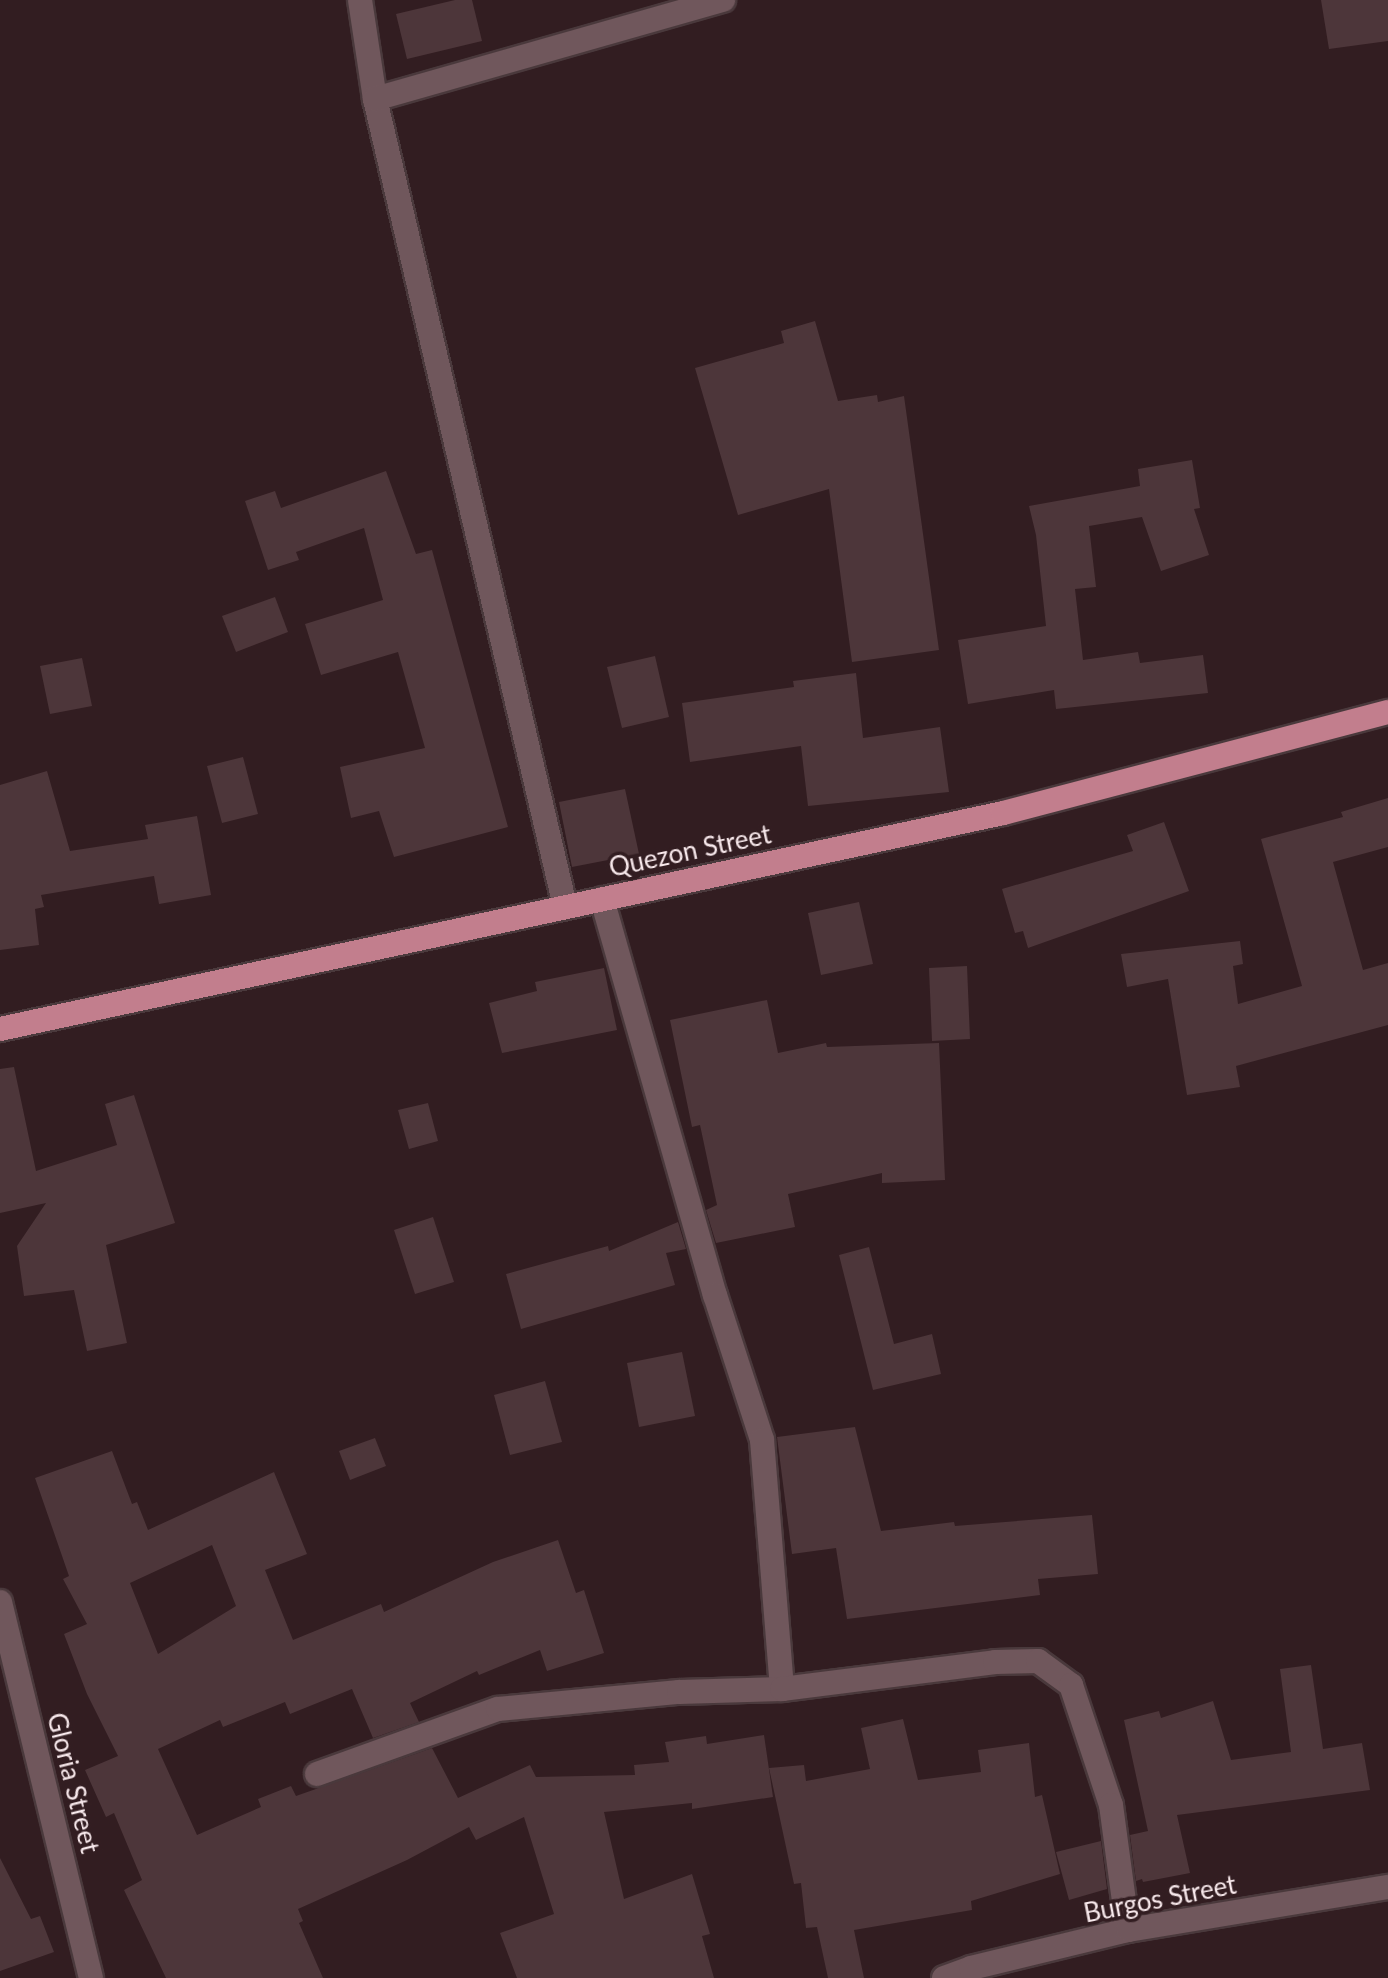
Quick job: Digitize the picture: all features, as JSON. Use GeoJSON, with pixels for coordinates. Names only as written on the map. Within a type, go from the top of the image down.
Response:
{"type":"FeatureCollection","features":[{"type":"Feature","properties":{"kind":"main road","name":"Quezon Street"},"geometry":{"type":"LineString","coordinates":[[0,1029],[1003,813],[1388,712]]}},
{"type":"Feature","properties":{"kind":"street"},"geometry":{"type":"LineString","coordinates":[[360,0],[375,99],[565,906]]}},
{"type":"Feature","properties":{"kind":"street"},"geometry":{"type":"LineString","coordinates":[[375,99],[723,0]]}},
{"type":"Feature","properties":{"kind":"street"},"geometry":{"type":"LineString","coordinates":[[602,899],[715,1295],[762,1440],[782,1689]]}},
{"type":"Feature","properties":{"kind":"street","name":"Gloria Street"},"geometry":{"type":"LineString","coordinates":[[0,1602],[91,1978]]}},
{"type":"Feature","properties":{"kind":"street"},"geometry":{"type":"LineString","coordinates":[[317,1774],[498,1709],[679,1692],[782,1689],[995,1662],[1038,1661],[1071,1685],[1111,1805],[1128,1930]]}},
{"type":"Feature","properties":{"kind":"street","name":"Burgos Street"},"geometry":{"type":"LineString","coordinates":[[944,1978],[971,1968],[1128,1930],[1388,1887]]}},
{"type":"Feature","properties":{"kind":"building"},"geometry":{"type":"Polygon","coordinates":[[[455,0],[472,0],[482,41],[407,59],[396,14],[455,0]]]}},
{"type":"Feature","properties":{"kind":"building"},"geometry":{"type":"Polygon","coordinates":[[[1321,0],[1388,0],[1388,41],[1329,49],[1321,0]]]}},
{"type":"Feature","properties":{"kind":"building"},"geometry":{"type":"Polygon","coordinates":[[[815,321],[838,401],[877,395],[878,402],[904,396],[939,650],[852,662],[829,489],[738,515],[695,368],[784,343],[781,331],[815,321]]]}},
{"type":"Feature","properties":{"kind":"building"},"geometry":{"type":"Polygon","coordinates":[[[1192,460],[1200,508],[1194,509],[1209,555],[1161,571],[1142,517],[1089,526],[1096,587],[1075,589],[1083,660],[1138,652],[1140,663],[1203,655],[1208,693],[1056,709],[1054,690],[968,704],[958,640],[1046,626],[1036,535],[1029,506],[1140,486],[1138,469],[1192,460]]]}},
{"type":"Feature","properties":{"kind":"building"},"geometry":{"type":"Polygon","coordinates":[[[386,471],[416,554],[432,550],[508,827],[394,857],[379,811],[351,818],[340,767],[425,748],[398,652],[321,675],[305,624],[383,600],[364,528],[296,552],[299,560],[268,570],[245,501],[275,491],[281,508],[386,471]]]}},
{"type":"Feature","properties":{"kind":"building"},"geometry":{"type":"Polygon","coordinates":[[[275,597],[288,632],[236,652],[222,616],[275,597]]]}},
{"type":"Feature","properties":{"kind":"building"},"geometry":{"type":"Polygon","coordinates":[[[655,656],[669,717],[622,728],[607,667],[655,656]]]}},
{"type":"Feature","properties":{"kind":"building"},"geometry":{"type":"Polygon","coordinates":[[[82,658],[92,706],[50,714],[40,666],[82,658]]]}},
{"type":"Feature","properties":{"kind":"building"},"geometry":{"type":"Polygon","coordinates":[[[856,673],[863,738],[940,727],[949,792],[808,806],[801,746],[690,762],[682,703],[794,687],[793,681],[856,673]]]}},
{"type":"Feature","properties":{"kind":"building"},"geometry":{"type":"Polygon","coordinates":[[[243,757],[258,814],[222,823],[207,766],[243,757]]]}},
{"type":"Feature","properties":{"kind":"building"},"geometry":{"type":"Polygon","coordinates":[[[47,771],[70,851],[148,839],[145,825],[197,816],[211,895],[159,904],[154,876],[41,895],[44,907],[35,909],[39,945],[0,950],[0,785],[47,771]]]}},
{"type":"Feature","properties":{"kind":"building"},"geometry":{"type":"Polygon","coordinates":[[[625,789],[639,854],[572,867],[559,802],[625,789]]]}},
{"type":"Feature","properties":{"kind":"building"},"geometry":{"type":"Polygon","coordinates":[[[1388,798],[1388,847],[1333,862],[1363,970],[1388,963],[1388,1025],[1236,1066],[1240,1087],[1187,1095],[1168,979],[1127,987],[1121,954],[1240,941],[1243,964],[1233,966],[1238,1004],[1302,986],[1261,839],[1343,817],[1341,812],[1388,798]]]}},
{"type":"Feature","properties":{"kind":"building"},"geometry":{"type":"Polygon","coordinates":[[[1164,822],[1189,891],[1028,948],[1023,931],[1015,933],[1002,889],[1133,851],[1127,835],[1164,822]]]}},
{"type":"Feature","properties":{"kind":"building"},"geometry":{"type":"Polygon","coordinates":[[[859,902],[873,964],[821,975],[808,913],[859,902]]]}},
{"type":"Feature","properties":{"kind":"building"},"geometry":{"type":"Polygon","coordinates":[[[967,966],[970,1039],[932,1041],[929,968],[967,966]]]}},
{"type":"Feature","properties":{"kind":"building"},"geometry":{"type":"Polygon","coordinates":[[[604,968],[617,1030],[502,1053],[489,1003],[537,991],[535,982],[604,968]]]}},
{"type":"Feature","properties":{"kind":"building"},"geometry":{"type":"Polygon","coordinates":[[[767,1000],[778,1053],[826,1043],[827,1047],[939,1043],[945,1180],[882,1183],[882,1173],[788,1194],[795,1227],[716,1243],[706,1210],[717,1205],[700,1125],[692,1127],[670,1020],[767,1000]]]}},
{"type":"Feature","properties":{"kind":"building"},"geometry":{"type":"Polygon","coordinates":[[[14,1067],[36,1171],[117,1145],[105,1104],[134,1095],[175,1223],[106,1245],[127,1343],[87,1351],[74,1290],[24,1296],[17,1246],[46,1203],[0,1213],[0,1069],[14,1067]]]}},
{"type":"Feature","properties":{"kind":"building"},"geometry":{"type":"Polygon","coordinates":[[[428,1103],[438,1141],[409,1149],[398,1110],[428,1103]]]}},
{"type":"Feature","properties":{"kind":"building"},"geometry":{"type":"Polygon","coordinates":[[[433,1217],[454,1282],[415,1294],[394,1230],[433,1217]]]}},
{"type":"Feature","properties":{"kind":"building"},"geometry":{"type":"Polygon","coordinates":[[[678,1222],[686,1249],[666,1253],[675,1285],[521,1329],[506,1274],[608,1246],[609,1251],[678,1222]]]}},
{"type":"Feature","properties":{"kind":"building"},"geometry":{"type":"Polygon","coordinates":[[[869,1247],[894,1344],[932,1334],[941,1374],[873,1390],[839,1255],[869,1247]]]}},
{"type":"Feature","properties":{"kind":"building"},"geometry":{"type":"Polygon","coordinates":[[[682,1352],[695,1416],[639,1427],[627,1363],[682,1352]]]}},
{"type":"Feature","properties":{"kind":"building"},"geometry":{"type":"Polygon","coordinates":[[[545,1381],[562,1442],[510,1455],[494,1395],[545,1381]]]}},
{"type":"Feature","properties":{"kind":"building"},"geometry":{"type":"Polygon","coordinates":[[[855,1427],[881,1531],[954,1522],[955,1526],[1092,1515],[1098,1574],[1038,1579],[1040,1595],[847,1619],[836,1548],[792,1554],[777,1437],[855,1427]]]}},
{"type":"Feature","properties":{"kind":"building"},"geometry":{"type":"Polygon","coordinates":[[[375,1438],[386,1466],[350,1480],[339,1451],[375,1438]]]}},
{"type":"Feature","properties":{"kind":"building"},"geometry":{"type":"Polygon","coordinates":[[[112,1451],[132,1504],[137,1502],[148,1530],[274,1472],[307,1554],[265,1570],[293,1640],[381,1604],[384,1612],[493,1562],[558,1540],[576,1593],[584,1590],[604,1653],[547,1671],[540,1650],[479,1675],[477,1671],[410,1703],[419,1722],[373,1738],[352,1689],[290,1714],[285,1702],[223,1727],[220,1720],[158,1749],[197,1835],[261,1807],[258,1799],[291,1786],[296,1796],[432,1748],[458,1798],[530,1765],[536,1777],[635,1775],[634,1765],[669,1762],[665,1742],[706,1736],[707,1744],[764,1735],[773,1797],[692,1809],[692,1803],[604,1812],[624,1899],[692,1874],[710,1934],[702,1936],[714,1978],[517,1978],[500,1933],[554,1914],[524,1817],[476,1840],[469,1827],[407,1860],[298,1909],[303,1921],[299,1923],[323,1978],[166,1978],[124,1890],[142,1880],[114,1813],[106,1817],[85,1770],[118,1756],[87,1694],[64,1634],[87,1624],[63,1579],[69,1576],[35,1478],[112,1451]],[[212,1545],[130,1583],[158,1654],[236,1606],[212,1545]]]}},
{"type":"Feature","properties":{"kind":"building"},"geometry":{"type":"Polygon","coordinates":[[[1311,1665],[1323,1749],[1362,1743],[1370,1790],[1177,1815],[1190,1873],[1136,1881],[1130,1835],[1148,1831],[1124,1720],[1159,1711],[1161,1718],[1213,1701],[1231,1760],[1291,1752],[1280,1669],[1311,1665]]]}},
{"type":"Feature","properties":{"kind":"building"},"geometry":{"type":"Polygon","coordinates":[[[903,1719],[918,1780],[981,1772],[978,1750],[1029,1743],[1035,1797],[1042,1795],[1060,1874],[971,1901],[972,1910],[854,1930],[864,1978],[828,1978],[817,1927],[806,1928],[801,1883],[794,1884],[769,1768],[804,1765],[806,1781],[870,1769],[861,1728],[903,1719]]]}},
{"type":"Feature","properties":{"kind":"building"},"geometry":{"type":"Polygon","coordinates":[[[1101,1841],[1107,1889],[1069,1900],[1056,1852],[1101,1841]]]}},
{"type":"Feature","properties":{"kind":"building"},"geometry":{"type":"Polygon","coordinates":[[[0,1858],[31,1919],[40,1916],[54,1952],[0,1971],[0,1858]]]}}]}
